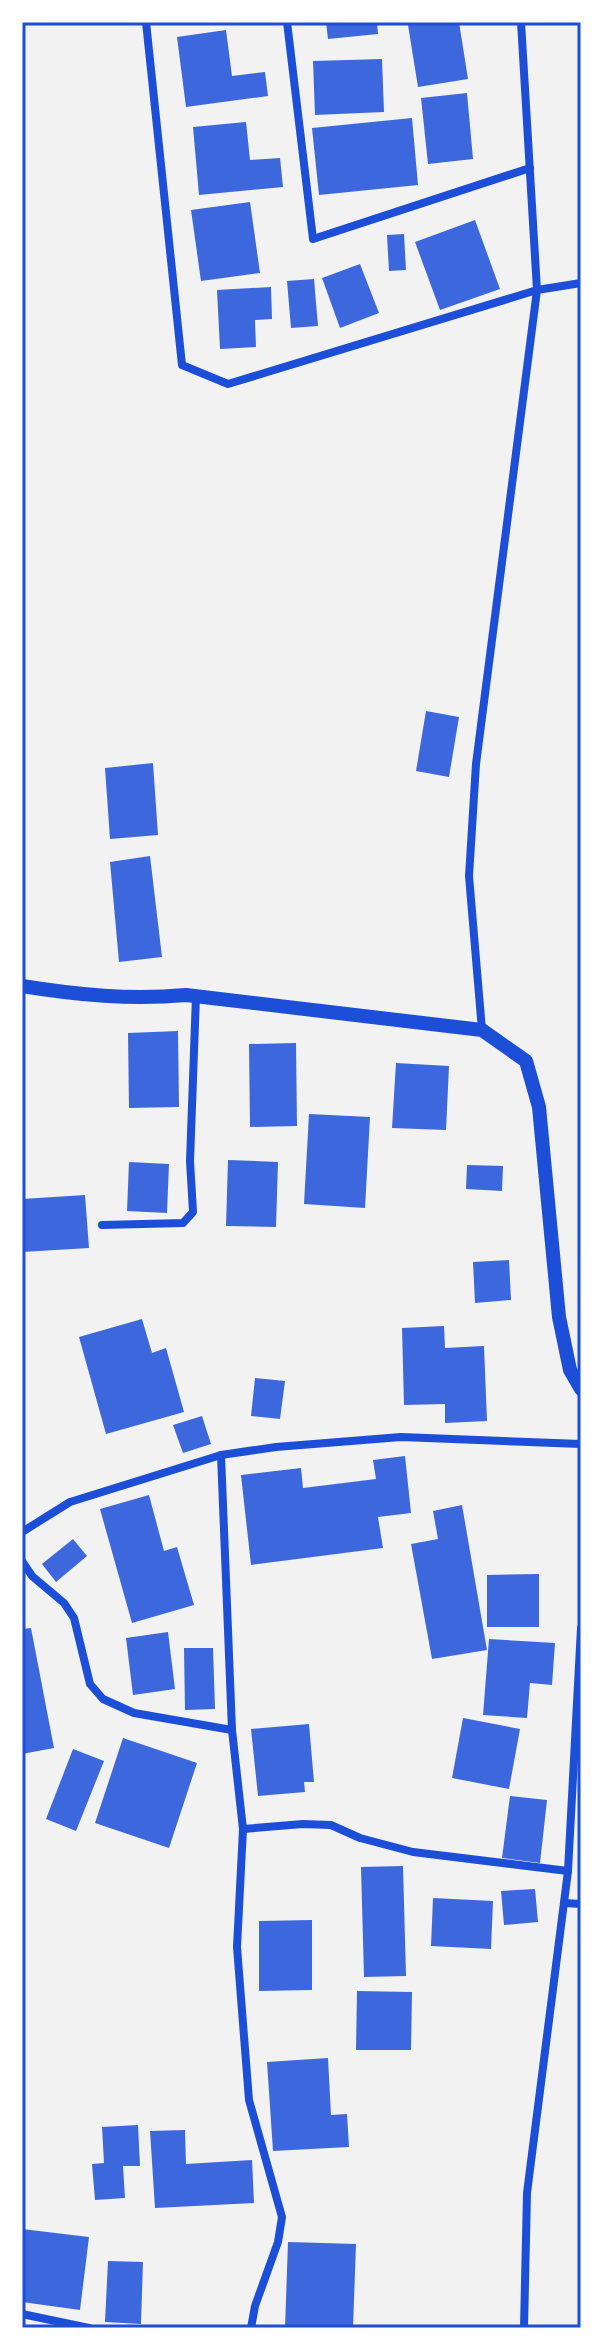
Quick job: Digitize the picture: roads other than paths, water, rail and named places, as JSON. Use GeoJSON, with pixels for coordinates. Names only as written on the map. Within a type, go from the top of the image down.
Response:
{"type":"FeatureCollection","features":[{"type":"Feature","properties":{"kind":"street"},"geometry":{"type":"LineString","coordinates":[[146,22],[182,365],[228,384],[537,290],[581,283]]}},
{"type":"Feature","properties":{"kind":"street"},"geometry":{"type":"LineString","coordinates":[[287,22],[313,239],[530,168]]}},
{"type":"Feature","properties":{"kind":"street"},"geometry":{"type":"LineString","coordinates":[[482,1030],[469,876],[476,764],[537,290],[521,22]]}},
{"type":"Feature","properties":{"kind":"street"},"geometry":{"type":"LineString","coordinates":[[22,986],[70,994],[143,999],[196,996],[482,1030],[526,1061],[539,1107],[559,1317],[570,1370],[581,1389]]}},
{"type":"Feature","properties":{"kind":"street"},"geometry":{"type":"LineString","coordinates":[[102,1225],[183,1223],[193,1212],[190,1161],[196,996]]}},
{"type":"Feature","properties":{"kind":"street"},"geometry":{"type":"LineString","coordinates":[[22,1532],[70,1502],[221,1455],[276,1447],[401,1437],[581,1444]]}},
{"type":"Feature","properties":{"kind":"street"},"geometry":{"type":"LineString","coordinates":[[221,1455],[232,1730],[243,1829],[237,1947],[249,2100],[282,2217],[278,2242],[255,2306],[251,2328]]}},
{"type":"Feature","properties":{"kind":"street"},"geometry":{"type":"LineString","coordinates":[[22,1561],[32,1576],[64,1603],[74,1618],[90,1684],[103,1699],[134,1713],[232,1730]]}},
{"type":"Feature","properties":{"kind":"street"},"geometry":{"type":"LineString","coordinates":[[524,2328],[527,2193],[568,1871],[581,1628]]}},
{"type":"Feature","properties":{"kind":"street"},"geometry":{"type":"LineString","coordinates":[[243,1829],[331,1825],[360,1838],[413,1852],[568,1871]]}},
{"type":"Feature","properties":{"kind":"street"},"geometry":{"type":"LineString","coordinates":[[564,1903],[581,1904]]}},
{"type":"Feature","properties":{"kind":"street"},"geometry":{"type":"LineString","coordinates":[[22,2314],[89,2328]]}}]}
